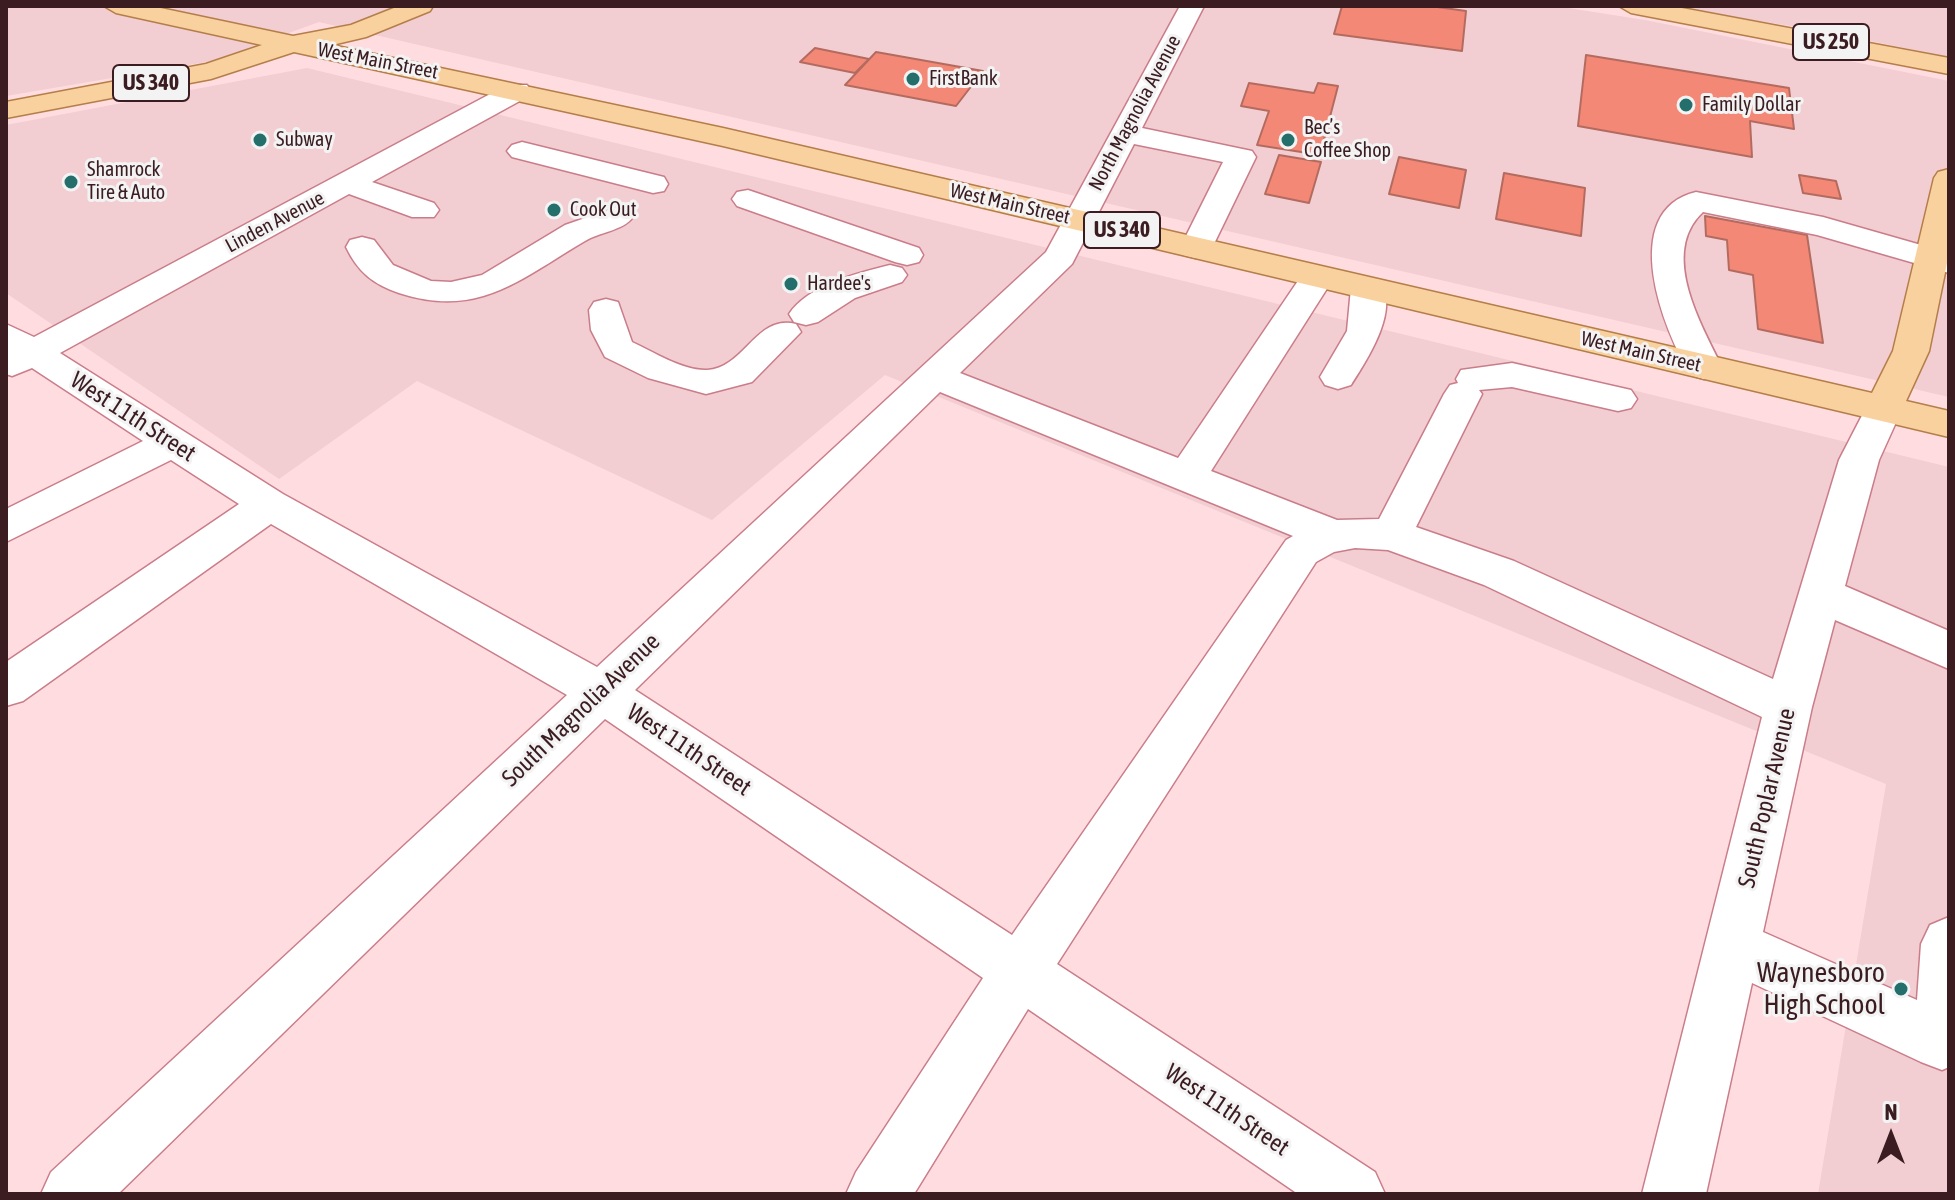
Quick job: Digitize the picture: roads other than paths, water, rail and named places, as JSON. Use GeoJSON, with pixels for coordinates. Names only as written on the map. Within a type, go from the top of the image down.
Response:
{"type":"FeatureCollection","features":[{"type":"Feature","properties":{"kind":"main road"},"geometry":{"type":"LineString","coordinates":[[10,109],[83,90],[130,72],[150,48],[121,16],[94,6]]}},
{"type":"Feature","properties":{"kind":"main road","name":"West Main Street"},"geometry":{"type":"LineString","coordinates":[[116,6],[517,91],[1949,424]]}},
{"type":"Feature","properties":{"kind":"main road"},"geometry":{"type":"LineString","coordinates":[[293,44],[331,16],[360,6]]}},
{"type":"Feature","properties":{"kind":"main road"},"geometry":{"type":"LineString","coordinates":[[293,44],[357,32],[421,6]]}},
{"type":"Feature","properties":{"kind":"main road","name":"US 250"},"geometry":{"type":"LineString","coordinates":[[1631,6],[1949,66]]}},
{"type":"Feature","properties":{"kind":"main road","name":"US 340"},"geometry":{"type":"LineString","coordinates":[[10,109],[211,71],[293,44]]}},
{"type":"Feature","properties":{"kind":"main road"},"geometry":{"type":"LineString","coordinates":[[1883,409],[1911,351],[1940,260],[1949,182]]}},
{"type":"Feature","properties":{"kind":"street","name":"North Magnolia Avenue"},"geometry":{"type":"LineString","coordinates":[[1079,220],[1192,6]]}},
{"type":"Feature","properties":{"kind":"street","name":"Linden Avenue"},"geometry":{"type":"LineString","coordinates":[[15,352],[347,183],[517,91]]}},
{"type":"Feature","properties":{"kind":"street"},"geometry":{"type":"LineString","coordinates":[[1125,133],[1241,157],[1196,248]]}},
{"type":"Feature","properties":{"kind":"street"},"geometry":{"type":"LineString","coordinates":[[522,151],[653,184]]}},
{"type":"Feature","properties":{"kind":"street"},"geometry":{"type":"LineString","coordinates":[[347,183],[423,210]]}},
{"type":"Feature","properties":{"kind":"street"},"geometry":{"type":"LineString","coordinates":[[606,310],[609,330],[618,349],[661,370],[706,382],[739,374],[795,323],[843,291],[898,265],[748,199]]}},
{"type":"Feature","properties":{"kind":"street"},"geometry":{"type":"LineString","coordinates":[[1704,367],[1677,310],[1666,244],[1680,211],[1696,201],[1823,227],[1940,260]]}},
{"type":"Feature","properties":{"kind":"street"},"geometry":{"type":"LineString","coordinates":[[362,247],[372,268],[416,288],[439,293],[467,291],[490,286],[579,231],[617,217]]}},
{"type":"Feature","properties":{"kind":"street","name":"South Magnolia Avenue"},"geometry":{"type":"LineString","coordinates":[[73,1194],[1060,257],[1079,220]]}},
{"type":"Feature","properties":{"kind":"street"},"geometry":{"type":"LineString","coordinates":[[1187,476],[1318,276]]}},
{"type":"Feature","properties":{"kind":"street"},"geometry":{"type":"LineString","coordinates":[[1338,377],[1365,331],[1368,288]]}},
{"type":"Feature","properties":{"kind":"street"},"geometry":{"type":"LineString","coordinates":[[1556,383],[1561,333]]}},
{"type":"Feature","properties":{"kind":"street","name":"West 11th Street"},"geometry":{"type":"LineString","coordinates":[[15,352],[172,443],[269,504],[600,691],[1353,1194]]}},
{"type":"Feature","properties":{"kind":"street"},"geometry":{"type":"LineString","coordinates":[[1391,535],[1468,387],[1512,375],[1618,399]]}},
{"type":"Feature","properties":{"kind":"street"},"geometry":{"type":"LineString","coordinates":[[934,376],[1336,537]]}},
{"type":"Feature","properties":{"kind":"street","name":"South Poplar Avenue"},"geometry":{"type":"LineString","coordinates":[[1674,1194],[1788,707],[1859,460],[1883,409]]}},
{"type":"Feature","properties":{"kind":"street"},"geometry":{"type":"LineString","coordinates":[[6,527],[172,443]]}},
{"type":"Feature","properties":{"kind":"street"},"geometry":{"type":"LineString","coordinates":[[6,687],[269,504]]}},
{"type":"Feature","properties":{"kind":"street"},"geometry":{"type":"LineString","coordinates":[[878,1194],[1020,971],[1301,551],[1355,533],[1391,535],[1499,573],[1788,707]]}},
{"type":"Feature","properties":{"kind":"street"},"geometry":{"type":"LineString","coordinates":[[1820,594],[1949,651]]}},
{"type":"Feature","properties":{"kind":"street"},"geometry":{"type":"LineString","coordinates":[[1732,946],[1942,1041],[1949,944]]}},
{"type":"Feature","properties":{"kind":"place","name":"FirstBank"},"geometry":{"type":"Point","coordinates":[913,79]}},
{"type":"Feature","properties":{"kind":"place","name":"Family Dollar"},"geometry":{"type":"Point","coordinates":[1686,105]}},
{"type":"Feature","properties":{"kind":"place","name":"Subway"},"geometry":{"type":"Point","coordinates":[260,140]}},
{"type":"Feature","properties":{"kind":"place","name":"Bec’s Coffee Shop"},"geometry":{"type":"Point","coordinates":[1288,140]}},
{"type":"Feature","properties":{"kind":"place","name":"Shamrock Tire & Auto"},"geometry":{"type":"Point","coordinates":[71,182]}},
{"type":"Feature","properties":{"kind":"place","name":"Cook Out"},"geometry":{"type":"Point","coordinates":[554,210]}},
{"type":"Feature","properties":{"kind":"place","name":"Hardee's"},"geometry":{"type":"Point","coordinates":[791,284]}},
{"type":"Feature","properties":{"kind":"place","name":"Waynesboro High School"},"geometry":{"type":"Point","coordinates":[1901,989]}}]}
